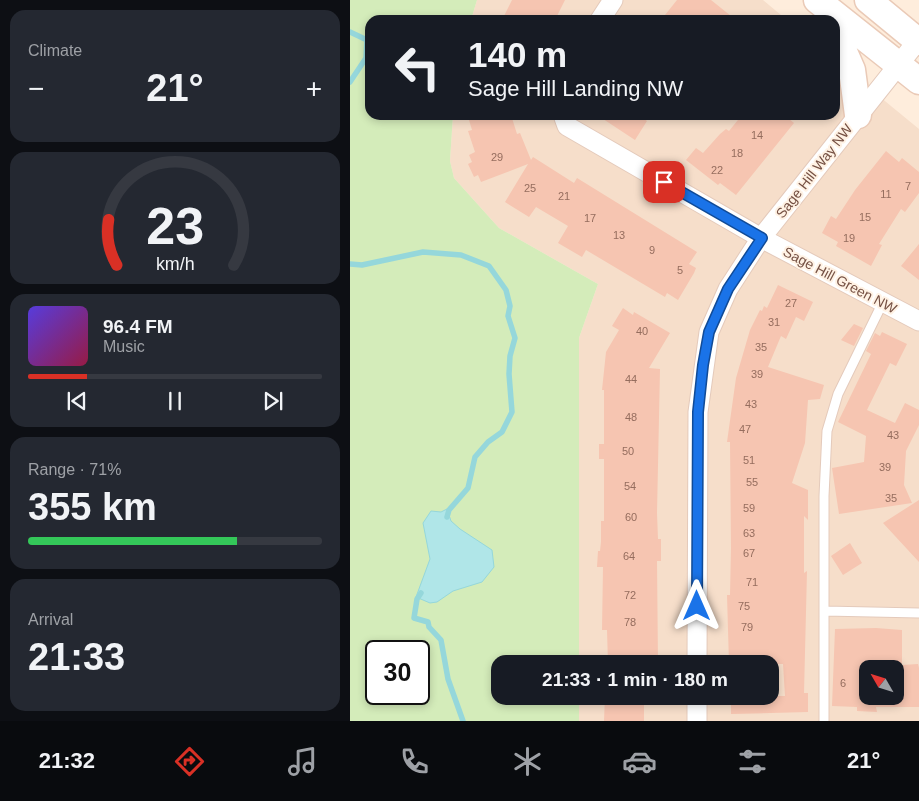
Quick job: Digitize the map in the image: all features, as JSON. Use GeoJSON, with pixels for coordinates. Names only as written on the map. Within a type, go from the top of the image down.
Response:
{"type":"FeatureCollection","features":[{"type":"Feature","properties":{"kind":"street"},"geometry":{"type":"LineString","coordinates":[[603,15],[613,0]]}},
{"type":"Feature","properties":{"kind":"street"},"geometry":{"type":"LineString","coordinates":[[868,0],[919,40]]}},
{"type":"Feature","properties":{"kind":"street"},"geometry":{"type":"LineString","coordinates":[[840,21],[919,81]]}},
{"type":"Feature","properties":{"kind":"street","name":"Sage Hill Way NW"},"geometry":{"type":"LineString","coordinates":[[697,655],[698,412],[709,332],[728,289],[762,238],[898,64],[919,40]]}},
{"type":"Feature","properties":{"kind":"street"},"geometry":{"type":"LineString","coordinates":[[840,42],[852,70],[858,115]]}},
{"type":"Feature","properties":{"kind":"street","name":"Sage Hill Green NW"},"geometry":{"type":"LineString","coordinates":[[565,120],[567,126],[762,238],[919,321]]}},
{"type":"Feature","properties":{"kind":"street"},"geometry":{"type":"LineString","coordinates":[[697,705],[697,721]]}},
{"type":"Feature","properties":{"kind":"lane"},"geometry":{"type":"LineString","coordinates":[[824,721],[824,496],[827,431],[838,394],[883,302]]}},
{"type":"Feature","properties":{"kind":"lane"},"geometry":{"type":"LineString","coordinates":[[825,611],[919,613]]}},
{"type":"Feature","properties":{"kind":"shaded area"},"geometry":{"type":"Polygon","coordinates":[[[477,0],[763,0],[781,15],[472,15],[477,0]]]}},
{"type":"Feature","properties":{"kind":"shaded area"},"geometry":{"type":"Polygon","coordinates":[[[840,64],[919,129],[919,721],[579,721],[579,705],[779,705],[779,655],[579,655],[579,338],[598,284],[499,228],[454,178],[450,161],[453,120],[840,120],[840,64]]]}},
{"type":"Feature","properties":{"kind":"green space"},"geometry":{"type":"Polygon","coordinates":[[[350,0],[477,0],[472,15],[365,15],[365,120],[453,120],[450,161],[454,178],[499,228],[598,284],[579,338],[579,655],[491,655],[491,705],[579,705],[579,721],[350,721],[350,0]]]}},
{"type":"Feature","properties":{"kind":"water"},"geometry":{"type":"Polygon","coordinates":[[[447,509],[451,521],[492,550],[494,567],[482,582],[453,591],[437,602],[430,603],[416,597],[430,559],[423,523],[431,511],[441,512],[447,509]]]}},
{"type":"Feature","properties":{"kind":"building"},"geometry":{"type":"Polygon","coordinates":[[[512,0],[565,0],[558,15],[504,15],[512,0]]]}},
{"type":"Feature","properties":{"kind":"building"},"geometry":{"type":"Polygon","coordinates":[[[677,0],[711,0],[730,15],[665,15],[677,0]]]}},
{"type":"Feature","properties":{"kind":"building"},"geometry":{"type":"Polygon","coordinates":[[[469,120],[513,120],[517,134],[520,133],[531,160],[533,157],[574,183],[577,178],[697,252],[689,264],[696,268],[678,300],[667,293],[665,297],[586,250],[582,257],[558,243],[568,226],[536,207],[529,217],[505,202],[528,164],[481,182],[478,175],[474,177],[468,164],[472,162],[469,155],[475,152],[468,131],[472,130],[469,120]]]}},
{"type":"Feature","properties":{"kind":"building"},"geometry":{"type":"Polygon","coordinates":[[[605,120],[646,120],[647,121],[635,140],[605,120]]]}},
{"type":"Feature","properties":{"kind":"building"},"geometry":{"type":"Polygon","coordinates":[[[738,120],[790,120],[794,123],[736,195],[720,183],[718,185],[686,160],[696,148],[703,153],[720,134],[726,129],[729,131],[738,120]]]}},
{"type":"Feature","properties":{"kind":"building"},"geometry":{"type":"Polygon","coordinates":[[[886,151],[899,162],[902,158],[919,172],[919,193],[905,212],[901,209],[879,244],[882,245],[871,266],[836,246],[838,242],[822,233],[831,216],[836,219],[855,190],[886,151]]]}},
{"type":"Feature","properties":{"kind":"building"},"geometry":{"type":"Polygon","coordinates":[[[919,244],[919,280],[901,266],[919,244]]]}},
{"type":"Feature","properties":{"kind":"building"},"geometry":{"type":"Polygon","coordinates":[[[778,285],[813,302],[804,321],[796,317],[786,339],[781,336],[768,367],[824,385],[820,399],[808,400],[805,443],[792,483],[808,490],[808,520],[804,516],[804,573],[807,571],[804,693],[808,693],[808,712],[731,714],[731,705],[779,705],[779,696],[785,696],[783,664],[779,664],[779,655],[729,655],[727,595],[730,595],[731,548],[730,442],[727,442],[736,378],[750,330],[760,310],[762,311],[764,306],[767,308],[778,285]]]}},
{"type":"Feature","properties":{"kind":"building"},"geometry":{"type":"Polygon","coordinates":[[[623,308],[633,315],[634,312],[670,333],[649,368],[660,369],[657,513],[658,539],[661,539],[661,561],[657,561],[658,655],[608,655],[607,630],[602,630],[603,567],[597,567],[598,551],[600,551],[601,542],[601,521],[604,521],[604,459],[599,459],[599,444],[604,444],[604,390],[602,390],[606,352],[619,330],[612,326],[623,308]]]}},
{"type":"Feature","properties":{"kind":"building"},"geometry":{"type":"Polygon","coordinates":[[[854,324],[863,328],[854,346],[841,340],[854,324]]]}},
{"type":"Feature","properties":{"kind":"building"},"geometry":{"type":"Polygon","coordinates":[[[882,332],[907,344],[896,366],[890,363],[867,410],[895,423],[905,403],[919,410],[919,425],[906,451],[904,485],[912,503],[839,514],[832,468],[864,462],[866,436],[838,422],[871,354],[866,351],[875,333],[880,336],[882,332]]]}},
{"type":"Feature","properties":{"kind":"building"},"geometry":{"type":"Polygon","coordinates":[[[919,500],[919,562],[883,523],[919,500]]]}},
{"type":"Feature","properties":{"kind":"building"},"geometry":{"type":"Polygon","coordinates":[[[850,543],[862,563],[843,575],[831,556],[850,543]]]}},
{"type":"Feature","properties":{"kind":"building"},"geometry":{"type":"Polygon","coordinates":[[[876,628],[902,630],[902,660],[859,660],[859,705],[904,705],[904,665],[918,664],[919,707],[876,707],[877,712],[857,711],[857,707],[832,706],[835,629],[876,628]]]}},
{"type":"Feature","properties":{"kind":"building"},"geometry":{"type":"Polygon","coordinates":[[[605,705],[644,705],[644,721],[604,721],[605,705]]]}},
{"type":"Feature","properties":{"kind":"waterway"},"geometry":{"type":"LineString","coordinates":[[350,32],[365,39]]}},
{"type":"Feature","properties":{"kind":"waterway"},"geometry":{"type":"LineString","coordinates":[[350,82],[365,60]]}},
{"type":"Feature","properties":{"kind":"waterway"},"geometry":{"type":"LineString","coordinates":[[350,264],[362,265],[423,252],[461,255],[489,266],[506,290],[510,306],[508,316],[515,338],[510,356],[509,374],[512,412],[502,432],[488,442],[475,457],[468,488],[449,510],[447,517]]}},
{"type":"Feature","properties":{"kind":"waterway"},"geometry":{"type":"LineString","coordinates":[[421,593],[417,599],[414,618],[428,622],[429,627],[441,640],[448,679],[463,721]]}},
{"type":"Feature","properties":{"kind":"route"},"geometry":{"type":"LineString","coordinates":[[664,182],[762,238],[728,289],[709,332],[703,365],[698,412],[697,606]]}}]}
